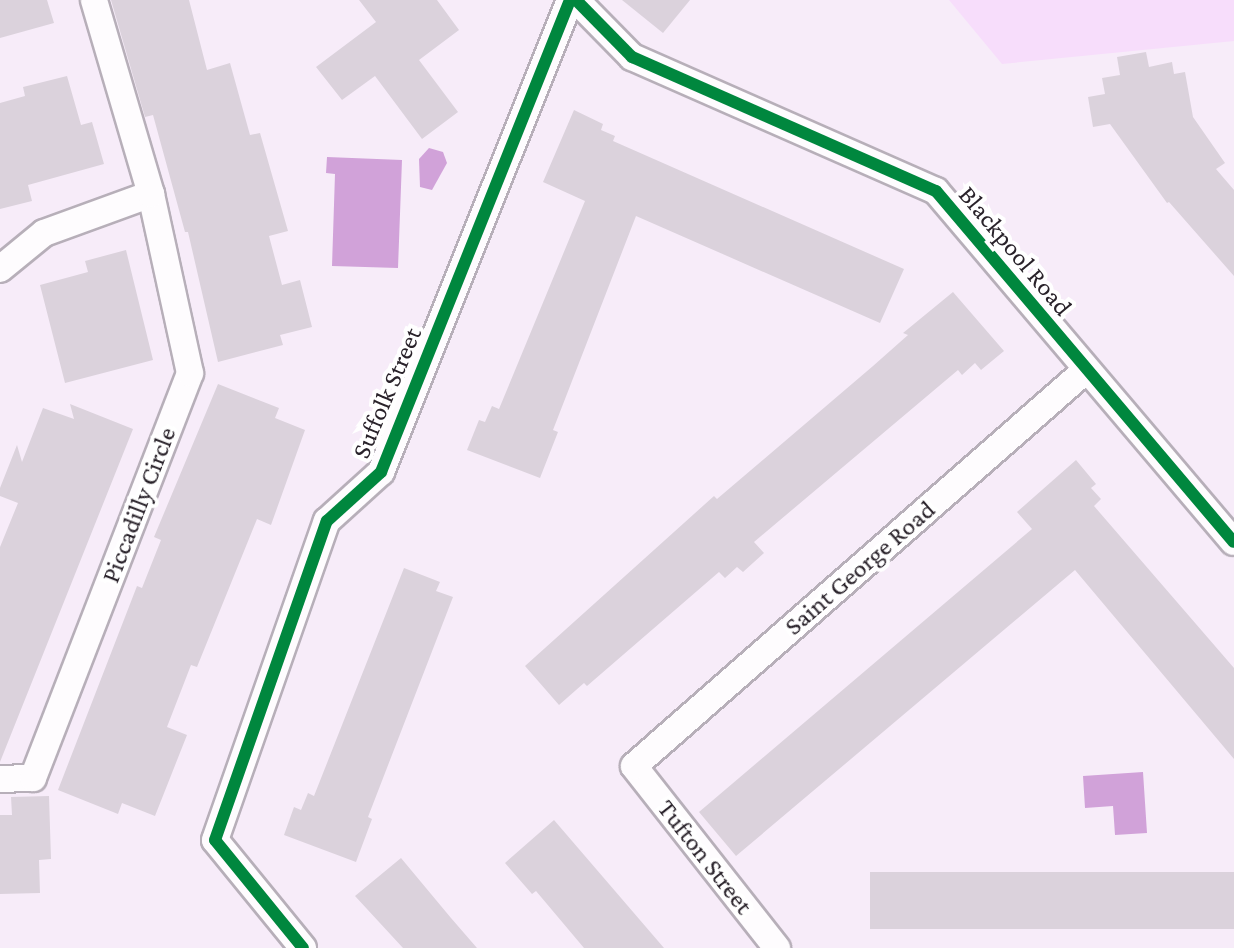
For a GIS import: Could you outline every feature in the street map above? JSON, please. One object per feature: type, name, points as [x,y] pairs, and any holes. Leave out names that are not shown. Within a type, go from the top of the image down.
[{"type":"street","name":"Piccadilly Circle","points":[[0,779],[33,778],[190,373],[151,194],[94,0]]},
{"type":"street","name":"Blackpool Road","points":[[573,0],[632,57],[936,191],[1234,542]]},
{"type":"street","name":"Suffolk Street","points":[[303,948],[215,840],[327,521],[381,472],[573,0]]},
{"type":"street","points":[[0,269],[44,233],[151,194]]},
{"type":"street","name":"Saint George Road","points":[[634,766],[1086,370]]},
{"type":"street","name":"Tufton Street","points":[[634,766],[777,948]]},
{"type":"shaded area","points":[[949,0],[1234,0],[1234,41],[1002,64]]},
{"type":"shaded area","points":[[429,148],[443,152],[447,163],[432,190],[420,187],[419,159]]},
{"type":"shaded area","points":[[327,157],[402,160],[398,268],[332,266],[335,174],[326,173]]},
{"type":"shaded area","points":[[1143,772],[1147,833],[1115,835],[1113,806],[1085,808],[1083,776]]},
{"type":"building","points":[[0,0],[47,0],[54,23],[0,38]]},
{"type":"building","points":[[111,0],[189,0],[207,70],[230,63],[250,135],[260,133],[288,231],[269,236],[282,285],[300,280],[312,327],[280,335],[283,345],[218,362],[188,232],[185,232],[153,115],[145,117]]},
{"type":"building","points":[[359,0],[437,0],[459,30],[419,60],[458,112],[422,139],[375,76],[342,100],[316,67],[376,22]]},
{"type":"building","points":[[622,0],[690,0],[663,33]]},
{"type":"building","points":[[1146,52],[1149,67],[1172,62],[1174,74],[1185,72],[1193,117],[1225,163],[1216,169],[1234,190],[1234,276],[1167,203],[1110,124],[1093,127],[1088,97],[1105,94],[1102,78],[1120,75],[1117,57]]},
{"type":"building","points":[[67,76],[81,125],[92,122],[104,164],[28,185],[32,201],[0,209],[0,103],[25,96],[23,87]]},
{"type":"building","points":[[574,110],[603,124],[601,130],[615,136],[613,141],[904,269],[880,323],[636,216],[553,430],[558,432],[540,478],[467,450],[479,420],[485,422],[492,406],[499,409],[585,201],[543,182]]},
{"type":"building","points":[[126,250],[153,360],[65,383],[40,285],[88,272],[85,261]]},
{"type":"building","points":[[953,292],[1004,351],[981,370],[975,363],[962,375],[958,370],[754,542],[764,553],[743,572],[737,567],[725,578],[719,572],[587,686],[584,683],[559,705],[525,666],[714,496],[717,499],[873,366],[908,335],[903,333]]},
{"type":"building","points":[[218,384],[279,408],[275,418],[305,430],[271,525],[257,519],[197,667],[191,665],[167,727],[187,735],[155,816],[122,803],[118,814],[58,790],[137,586],[142,588],[161,540],[154,537]]},
{"type":"building","points":[[70,404],[133,429],[0,762],[0,547],[18,503],[0,496],[0,488],[17,445],[22,462],[43,408],[74,419]]},
{"type":"building","points":[[1076,460],[1096,484],[1091,488],[1101,499],[1094,506],[1234,668],[1234,759],[1075,570],[736,856],[699,812],[1032,529],[1017,512]]},
{"type":"building","points":[[404,568],[440,582],[436,591],[453,597],[368,817],[372,819],[356,862],[284,835],[294,807],[301,810],[308,793],[314,796]]},
{"type":"building","points":[[49,796],[51,859],[39,860],[40,893],[0,894],[0,815],[12,815],[11,797]]},
{"type":"building","points":[[554,820],[664,948],[584,948],[536,891],[532,894],[505,863]]},
{"type":"building","points":[[401,858],[477,948],[403,948],[355,896]]},
{"type":"building","points":[[870,872],[1234,872],[1234,929],[870,929]]},
{"type":"cycle path","points":[[303,948],[215,840],[327,521],[381,472],[570,0]]},
{"type":"cycle path","points":[[576,0],[632,57],[936,191],[1234,542]]}]
